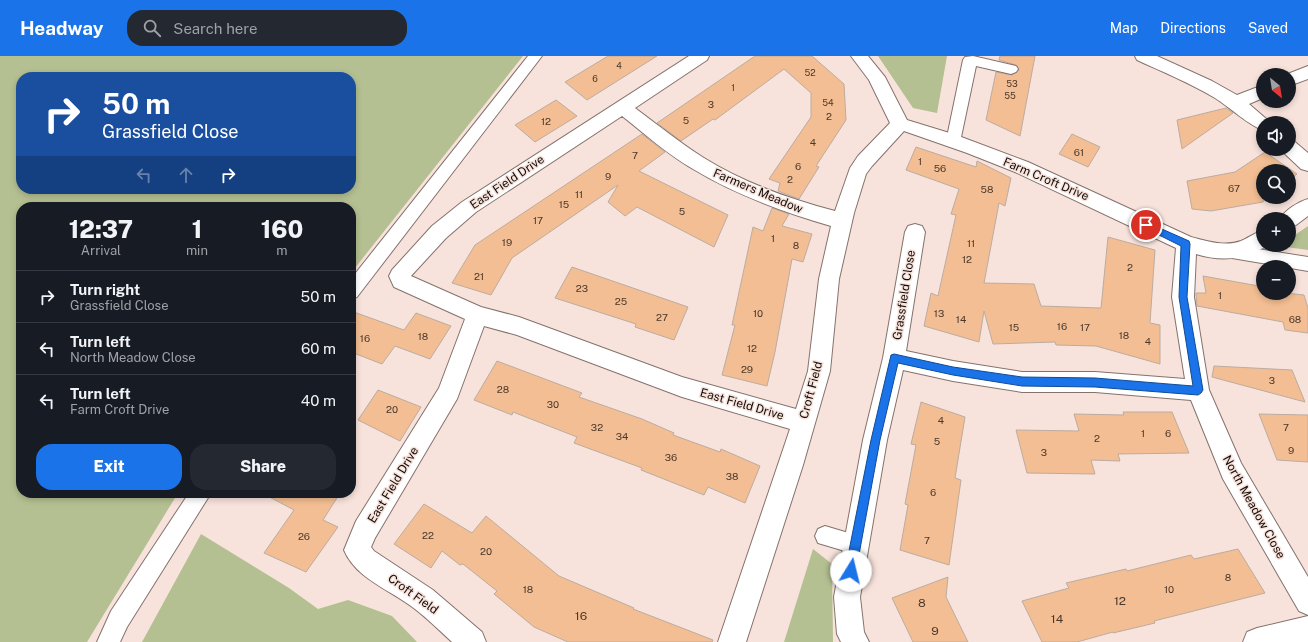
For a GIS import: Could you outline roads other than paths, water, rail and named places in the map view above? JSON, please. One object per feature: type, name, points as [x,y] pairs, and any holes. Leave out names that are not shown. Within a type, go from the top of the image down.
[{"type":"street","name":"East Field Drive","points":[[701,56],[469,207],[439,232],[399,276],[401,281],[477,315],[526,328],[682,387],[804,422]]},
{"type":"street","points":[[859,56],[876,77],[900,124]]},
{"type":"street","points":[[1143,56],[1237,102],[1256,118]]},
{"type":"street","points":[[1296,77],[1308,72]]},
{"type":"street","points":[[1237,102],[1256,94]]},
{"type":"street","name":"Farmers Meadow","points":[[622,107],[710,170],[766,197],[805,211],[842,221]]},
{"type":"street","name":"Farm Croft Drive","points":[[900,124],[1007,162],[1066,187],[1186,244],[1216,251],[1232,252],[1249,248],[1256,243]]},
{"type":"street","name":"Croft Field","points":[[732,642],[804,422],[818,371],[829,279],[842,221],[858,173],[865,161],[900,124]]},
{"type":"street","points":[[1296,153],[1308,164]]},
{"type":"street","points":[[1296,215],[1308,206]]},
{"type":"street","name":"Grassfield Close","points":[[855,642],[851,634],[847,597],[855,544],[875,440],[894,358],[915,232]]},
{"type":"street","name":"North Meadow Close","points":[[1186,244],[1183,297],[1198,390],[1232,471],[1308,602]]},
{"type":"street","name":"East Field Drive","points":[[358,546],[365,530],[449,392],[477,315]]},
{"type":"street","points":[[894,358],[953,371],[1022,382],[1095,382],[1198,390]]},
{"type":"street","name":"Croft Field","points":[[358,546],[357,550],[361,557],[424,599],[472,642]]},
{"type":"street","points":[[1257,642],[1308,630]]},
{"type":"lane","points":[[356,286],[535,56]]},
{"type":"lane","points":[[953,142],[970,60],[1011,69]]},
{"type":"lane","points":[[1232,252],[1308,264]]},
{"type":"lane","points":[[108,642],[119,619],[198,498]]},
{"type":"lane","points":[[826,536],[855,544]]}]
